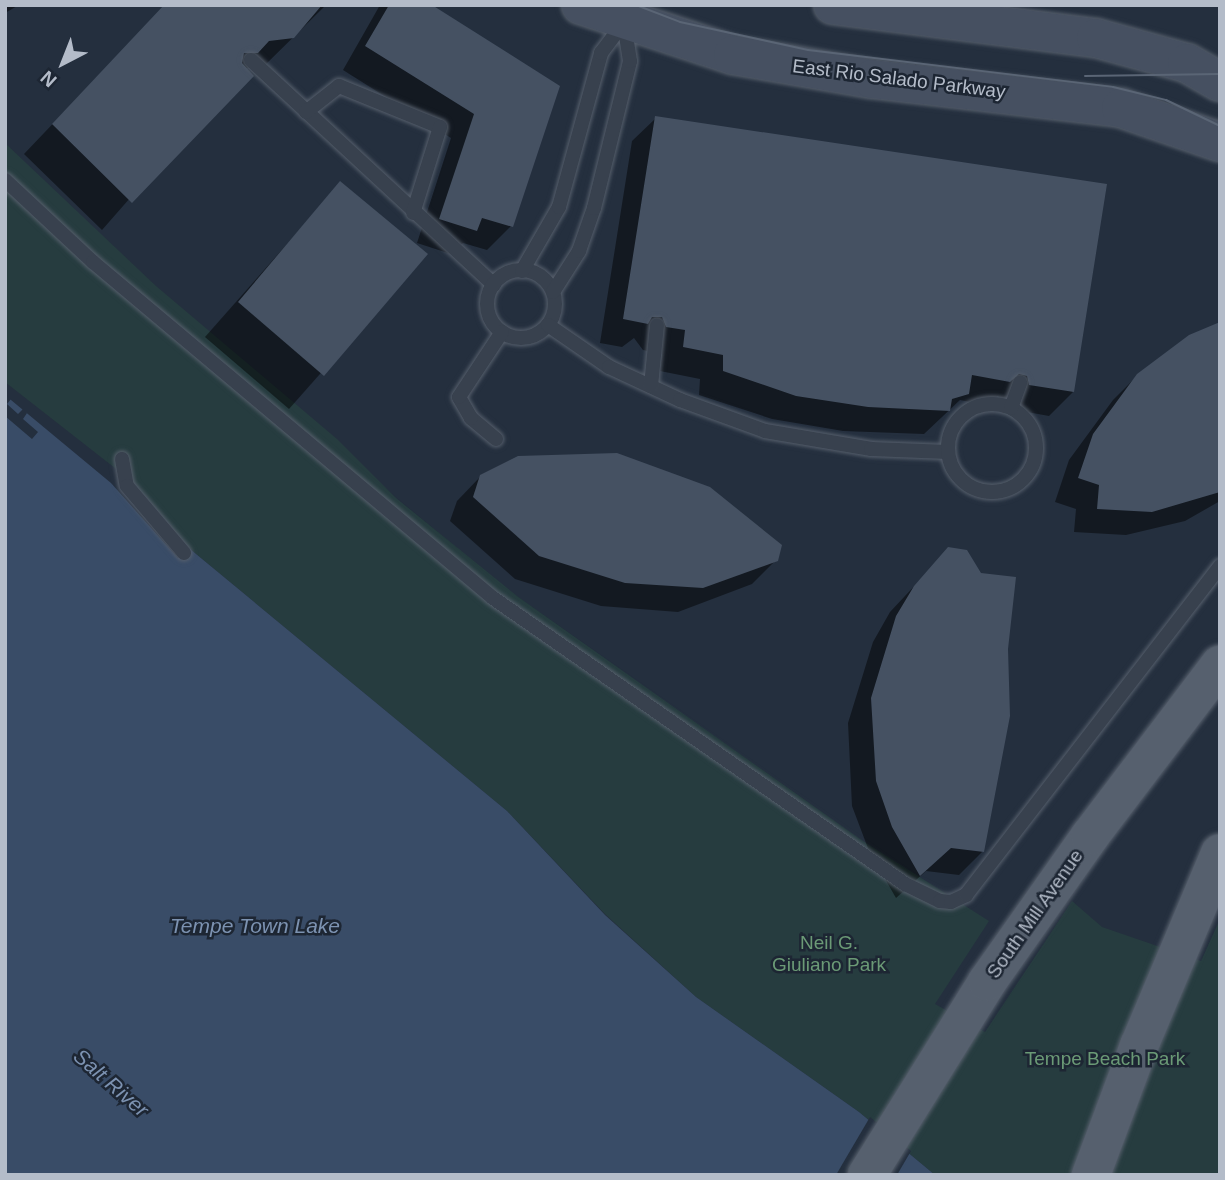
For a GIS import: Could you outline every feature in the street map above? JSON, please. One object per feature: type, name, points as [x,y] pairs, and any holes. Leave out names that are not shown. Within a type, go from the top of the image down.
[{"type":"main road","name":"East Rio Salado Parkway","points":[[581,5],[627,14],[733,55],[872,79],[1121,108],[1220,142]]},
{"type":"main road","points":[[833,5],[1096,38],[1186,63],[1220,82]]},
{"type":"main road","name":"South Mill Avenue","points":[[867,1175],[987,982],[1090,836],[1220,665]]},
{"type":"main road","points":[[1091,1175],[1179,948],[1220,853]]},
{"type":"lane","points":[[522,271],[559,207],[601,53],[627,14]]},
{"type":"lane","points":[[553,292],[539,275],[522,271],[506,274],[494,285],[488,310],[502,332],[529,337],[548,325],[554,315],[553,292],[579,251],[594,208],[630,61],[627,14]]},
{"type":"lane","points":[[251,60],[413,213],[494,285]]},
{"type":"lane","points":[[306,112],[339,86],[440,127],[413,213]]},
{"type":"lane","points":[[5,180],[93,262],[493,598],[905,884],[940,901],[951,902],[966,895],[1220,566]]},
{"type":"lane","points":[[548,325],[609,367],[765,431],[871,449],[948,452]]},
{"type":"lane","points":[[651,386],[657,325]]},
{"type":"lane","points":[[496,439],[471,418],[459,397],[502,332]]},
{"type":"lane","points":[[1010,408],[1020,383]]},
{"type":"lane","points":[[992,403],[1010,408],[1028,422],[1036,449],[1026,477],[1014,486],[984,492],[958,477],[948,452],[949,435],[965,412],[992,403]]},
{"type":"lane","points":[[122,459],[127,486],[184,553]]},
{"type":"green space","name":"Neil G. Giuliano Park","points":[[5,143],[156,286],[337,439],[396,498],[517,596],[860,839],[989,921],[935,1004],[985,1032],[1072,901],[1102,927],[1201,961],[1220,919],[1220,1175],[935,1175],[859,1112],[696,997],[605,914],[507,811],[190,549],[134,483],[5,382]]},
{"type":"water","name":"Tempe Town Lake","points":[[5,395],[111,483],[178,558],[190,549],[507,811],[605,915],[696,997],[859,1112],[935,1175],[5,1175]]},
{"type":"pier","points":[[7,395],[11,399],[7,404],[18,414],[23,409],[27,413],[23,419],[38,432],[32,439],[5,416]]},
{"type":"pier","points":[[870,1117],[911,1151],[897,1175],[836,1175]]},
{"type":"building","points":[[164,5],[322,5],[294,38],[269,41],[258,53],[244,53],[242,63],[254,76],[132,203],[52,124]]},
{"type":"building","points":[[389,5],[432,5],[560,86],[513,227],[482,218],[477,231],[439,219],[474,114],[365,46]]},
{"type":"building","points":[[655,116],[1107,184],[1074,392],[1029,385],[1027,376],[1019,374],[1010,382],[972,375],[969,394],[952,399],[950,411],[868,407],[796,396],[723,371],[723,355],[683,347],[685,330],[666,327],[662,317],[652,317],[648,324],[623,319]]},
{"type":"building","points":[[340,181],[428,254],[324,376],[238,302]]},
{"type":"building","points":[[1220,322],[1220,492],[1152,512],[1097,509],[1099,485],[1078,478],[1093,434],[1137,374],[1189,335]]},
{"type":"building","points":[[617,453],[710,487],[782,545],[778,561],[703,588],[625,583],[539,556],[473,497],[480,475],[518,456]]},
{"type":"building","points":[[948,547],[967,550],[981,573],[1016,577],[1008,649],[1010,716],[984,852],[951,848],[920,876],[892,827],[876,781],[871,698],[896,616],[914,586]]},
{"type":"tram line","points":[[636,5],[680,22],[808,50],[1113,87],[1166,100],[1220,126]]},
{"type":"tram line","points":[[1085,76],[1220,74]]},
{"type":"park label","name":"Tempe Beach Park","points":[[1105,1059]]},
{"type":"water label","name":"Salt River","points":[[111,1083]]}]
